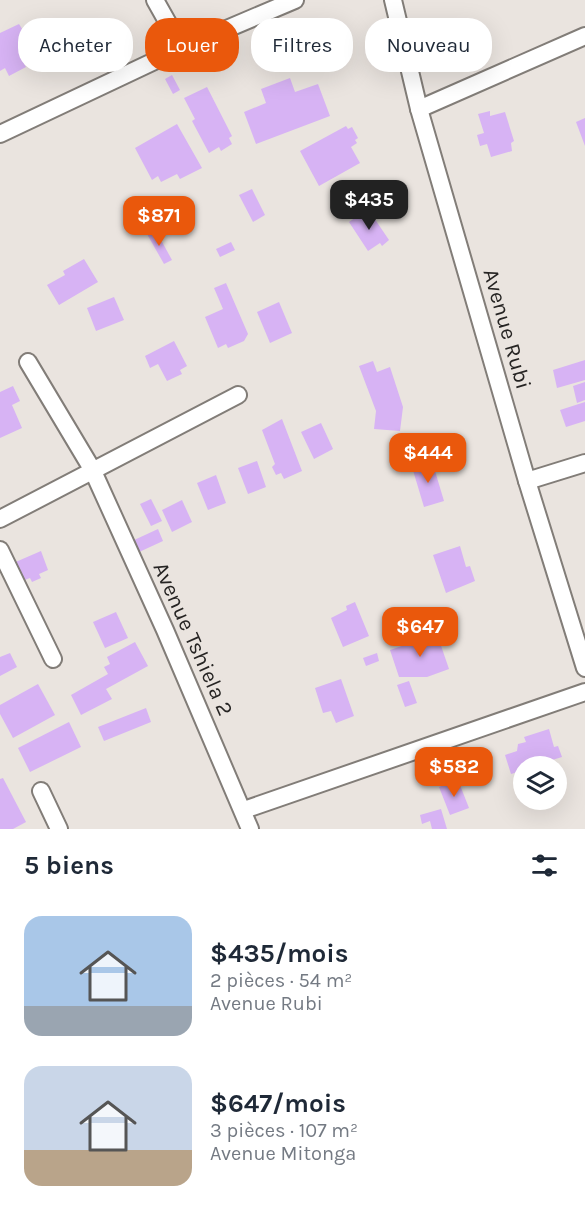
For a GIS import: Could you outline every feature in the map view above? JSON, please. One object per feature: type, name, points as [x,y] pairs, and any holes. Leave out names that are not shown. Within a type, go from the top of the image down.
[{"type":"street","points":[[156,0],[166,18]]},
{"type":"street","points":[[239,24],[295,0]]},
{"type":"street","name":"Avenue Rubi","points":[[393,0],[419,109],[527,481],[585,668]]},
{"type":"street","points":[[419,109],[585,36]]},
{"type":"street","points":[[0,134],[145,65]]},
{"type":"street","name":"Avenue Tshiela 2","points":[[28,362],[92,469],[244,810],[250,829]]},
{"type":"street","points":[[0,519],[92,469],[238,395]]},
{"type":"street","points":[[527,481],[585,463]]},
{"type":"street","points":[[0,550],[53,659]]},
{"type":"street","points":[[244,810],[585,692]]},
{"type":"street","points":[[40,791],[59,829]]},
{"type":"building","points":[[18,24],[18,71],[9,76],[5,68],[0,71],[0,33]]},
{"type":"building","points":[[172,75],[180,90],[173,94],[165,79]]},
{"type":"building","points":[[290,78],[295,92],[318,84],[330,116],[256,144],[244,112],[266,103],[261,89]]},
{"type":"building","points":[[207,87],[232,136],[229,138],[232,144],[221,151],[219,147],[209,153],[192,121],[195,119],[184,98]]},
{"type":"building","points":[[490,111],[490,116],[505,112],[514,141],[511,143],[512,151],[491,157],[487,144],[480,146],[477,135],[484,133],[478,114]]},
{"type":"building","points":[[585,118],[585,146],[576,122]]},
{"type":"building","points":[[177,124],[202,168],[180,179],[177,174],[161,182],[158,176],[152,180],[135,148]]},
{"type":"building","points":[[346,126],[348,129],[352,127],[358,138],[355,140],[357,143],[351,147],[360,163],[319,186],[300,151]]},
{"type":"building","points":[[252,189],[265,215],[253,222],[239,195]]},
{"type":"building","points":[[365,211],[367,214],[370,212],[389,240],[382,246],[380,243],[368,251],[349,222]]},
{"type":"building","points":[[155,229],[172,260],[164,264],[147,234]]},
{"type":"building","points":[[231,242],[235,250],[220,257],[216,249]]},
{"type":"building","points":[[84,259],[98,282],[59,305],[47,285],[65,275],[63,271]]},
{"type":"building","points":[[226,283],[248,334],[244,341],[228,348],[226,344],[218,348],[205,317],[223,309],[214,288]]},
{"type":"building","points":[[114,297],[124,320],[96,331],[87,308]]},
{"type":"building","points":[[279,302],[292,333],[270,343],[257,312]]},
{"type":"building","points":[[174,341],[187,366],[180,370],[182,374],[167,381],[158,364],[150,368],[145,356]]},
{"type":"building","points":[[585,360],[585,380],[557,388],[553,370]]},
{"type":"building","points":[[373,361],[377,372],[390,367],[403,407],[400,431],[374,429],[376,411],[359,366]]},
{"type":"building","points":[[585,382],[585,400],[577,403],[573,386]]},
{"type":"building","points":[[13,386],[20,401],[12,405],[22,428],[0,438],[0,392]]},
{"type":"building","points":[[585,402],[585,421],[566,427],[560,410]]},
{"type":"building","points":[[282,419],[302,471],[284,479],[281,473],[276,475],[272,467],[275,464],[262,430]]},
{"type":"building","points":[[321,423],[333,449],[314,459],[301,432]]},
{"type":"building","points":[[257,461],[266,487],[248,494],[238,468]]},
{"type":"building","points":[[432,461],[444,501],[424,507],[412,467]]},
{"type":"building","points":[[216,475],[226,503],[208,510],[197,483]]},
{"type":"building","points":[[151,499],[162,521],[151,526],[140,504]]},
{"type":"building","points":[[182,500],[192,522],[172,532],[162,510]]},
{"type":"building","points":[[158,529],[163,541],[137,553],[132,541]]},
{"type":"building","points":[[460,546],[466,567],[470,566],[475,581],[446,593],[433,555]]},
{"type":"building","points":[[41,551],[48,570],[39,574],[41,578],[32,582],[30,578],[19,582],[11,564]]},
{"type":"building","points":[[355,602],[369,636],[343,647],[331,618],[347,610],[346,606]]},
{"type":"building","points":[[116,612],[128,638],[105,648],[93,622]]},
{"type":"building","points":[[437,634],[449,669],[427,677],[399,677],[390,650]]},
{"type":"building","points":[[135,642],[148,666],[106,689],[112,699],[81,715],[71,695],[108,674],[104,667],[110,664],[107,657]]},
{"type":"building","points":[[10,653],[17,667],[0,676],[0,657]]},
{"type":"building","points":[[377,653],[379,661],[366,666],[363,658]]},
{"type":"building","points":[[341,679],[354,716],[336,723],[331,711],[323,713],[315,688]]},
{"type":"building","points":[[409,681],[417,703],[405,707],[397,685]]},
{"type":"building","points":[[38,684],[55,715],[13,738],[0,714],[0,705]]},
{"type":"building","points":[[146,708],[151,722],[104,741],[98,727]]},
{"type":"building","points":[[69,722],[81,747],[30,772],[18,748]]},
{"type":"building","points":[[549,729],[554,747],[558,746],[562,756],[513,756],[513,773],[511,774],[505,755],[517,751],[518,744],[526,742],[524,737]]},
{"type":"building","points":[[3,778],[26,822],[13,829],[0,829],[0,779]]},
{"type":"building","points":[[458,780],[469,808],[450,815],[439,787]]},
{"type":"building","points":[[441,809],[447,829],[432,829],[430,821],[422,824],[420,815]]}]
